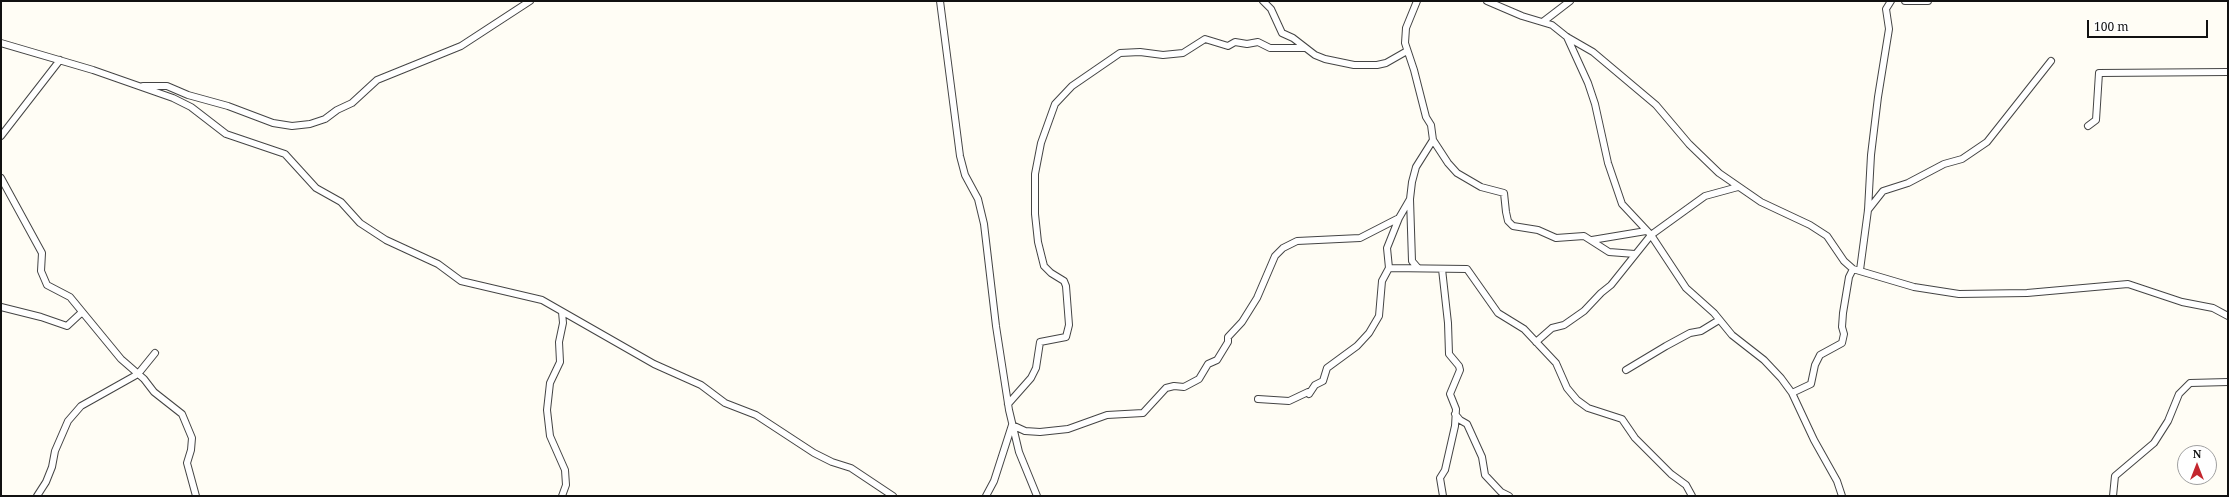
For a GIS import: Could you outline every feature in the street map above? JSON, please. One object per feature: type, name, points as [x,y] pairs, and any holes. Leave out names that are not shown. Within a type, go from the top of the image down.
[{"type":"street","points":[[139,86],[167,86],[188,95],[228,106],[273,123],[292,126],[310,124],[325,119],[337,110],[352,103],[377,80],[461,46],[530,1]]},
{"type":"street","points":[[940,1],[960,156],[965,175],[978,199],[984,224],[996,326],[1012,426],[1019,452],[1037,496]]},
{"type":"street","points":[[1263,1],[1271,9],[1282,33],[1325,59],[1370,66],[1386,63],[1407,51]]},
{"type":"street","points":[[1417,1],[1406,28],[1405,43],[1414,70],[1426,118],[1431,125],[1433,140],[1443,157],[1457,173],[1481,187],[1504,194],[1508,221],[1513,226],[1538,230],[1556,238],[1578,235],[1592,240],[1613,253],[1635,254]]},
{"type":"street","points":[[1487,1],[1522,16],[1544,21],[1552,25],[1567,37],[1593,52],[1629,81],[1665,114],[1698,154],[1738,188],[1761,202],[1810,225],[1827,236],[1847,266],[1914,287],[1977,295],[2027,293],[2128,284],[2182,302],[2214,308],[2228,316]]},
{"type":"street","points":[[1544,21],[1570,1]]},
{"type":"street","points":[[1860,270],[1868,210],[1872,143],[1889,29],[1886,9],[1891,1]]},
{"type":"street","points":[[1905,1],[1928,1]]},
{"type":"street","points":[[1567,37],[1588,83],[1608,163],[1618,195],[1627,210],[1649,233],[1681,282],[1732,335],[1764,360],[1777,373],[1792,393],[1814,440],[1837,481],[1842,496]]},
{"type":"street","points":[[1008,404],[1031,378],[1036,368],[1040,342],[1066,337],[1069,325],[1066,286],[1064,281],[1046,270],[1044,266],[1036,222],[1035,174],[1041,143],[1055,104],[1072,86],[1120,53],[1140,52],[1163,55],[1183,53],[1205,39],[1228,46],[1235,42],[1247,44],[1258,42],[1270,48],[1305,48]]},
{"type":"street","points":[[1,43],[60,60],[183,102],[226,134],[285,154],[308,181],[323,193],[341,202],[360,223],[386,240],[438,264],[461,281],[528,295],[542,300],[654,364],[701,385],[725,403],[756,415],[814,453],[832,462],[850,468],[893,496]]},
{"type":"street","points":[[1,136],[60,60]]},
{"type":"street","points":[[1868,210],[1883,191],[1908,183],[1944,164],[1962,159],[1987,142],[2018,100],[2051,61]]},
{"type":"street","points":[[2088,126],[2096,120],[2099,73],[2228,72]]},
{"type":"street","points":[[1418,268],[1412,261],[1410,199],[1416,167],[1433,140]]},
{"type":"street","points":[[1,178],[42,253],[41,271],[47,285],[70,297],[81,313],[121,359],[138,374],[154,392],[182,414],[192,438],[191,450],[187,463],[196,496]]},
{"type":"street","points":[[1536,342],[1552,328],[1564,325],[1584,311],[1600,293],[1611,285],[1649,233],[1705,196],[1738,188]]},
{"type":"street","points":[[1258,399],[1290,401],[1308,392],[1309,394],[1315,386],[1323,381],[1327,368],[1357,346],[1373,327],[1379,316],[1382,281],[1389,268],[1388,248],[1399,218],[1410,199]]},
{"type":"street","points":[[1012,426],[1025,431],[1040,432],[1068,428],[1106,415],[1143,413],[1166,388],[1174,386],[1184,387],[1194,382],[1199,379],[1208,364],[1217,360],[1228,342],[1228,337],[1242,322],[1257,298],[1275,256],[1283,248],[1297,241],[1360,238],[1399,218]]},
{"type":"street","points":[[1592,240],[1649,233]]},
{"type":"street","points":[[1389,268],[1467,269],[1498,314],[1524,329],[1556,363],[1567,388],[1577,400],[1588,408],[1622,419],[1636,438],[1671,474],[1686,485],[1692,496]]},
{"type":"street","points":[[1792,393],[1811,384],[1815,365],[1820,355],[1842,343],[1844,338],[1843,313],[1849,277],[1853,268]]},
{"type":"street","points":[[1442,269],[1448,323],[1449,354],[1459,366],[1460,370],[1450,394],[1456,409],[1454,432],[1450,443],[1446,470],[1440,482],[1443,496]]},
{"type":"street","points":[[1,307],[41,317],[67,326],[81,313]]},
{"type":"street","points":[[562,312],[563,323],[559,342],[560,362],[550,383],[548,410],[550,436],[565,470],[566,485],[562,496]]},
{"type":"street","points":[[1626,370],[1690,333],[1701,331],[1719,320]]},
{"type":"street","points":[[36,496],[46,482],[52,467],[55,451],[72,416],[80,406],[138,374],[155,353]]},
{"type":"street","points":[[2113,496],[2115,476],[2154,443],[2168,421],[2179,394],[2190,384],[2228,382]]},
{"type":"street","points":[[1455,414],[1467,424],[1482,457],[1485,475],[1501,492],[1509,496]]},
{"type":"street","points":[[986,496],[994,481],[1012,426]]}]
